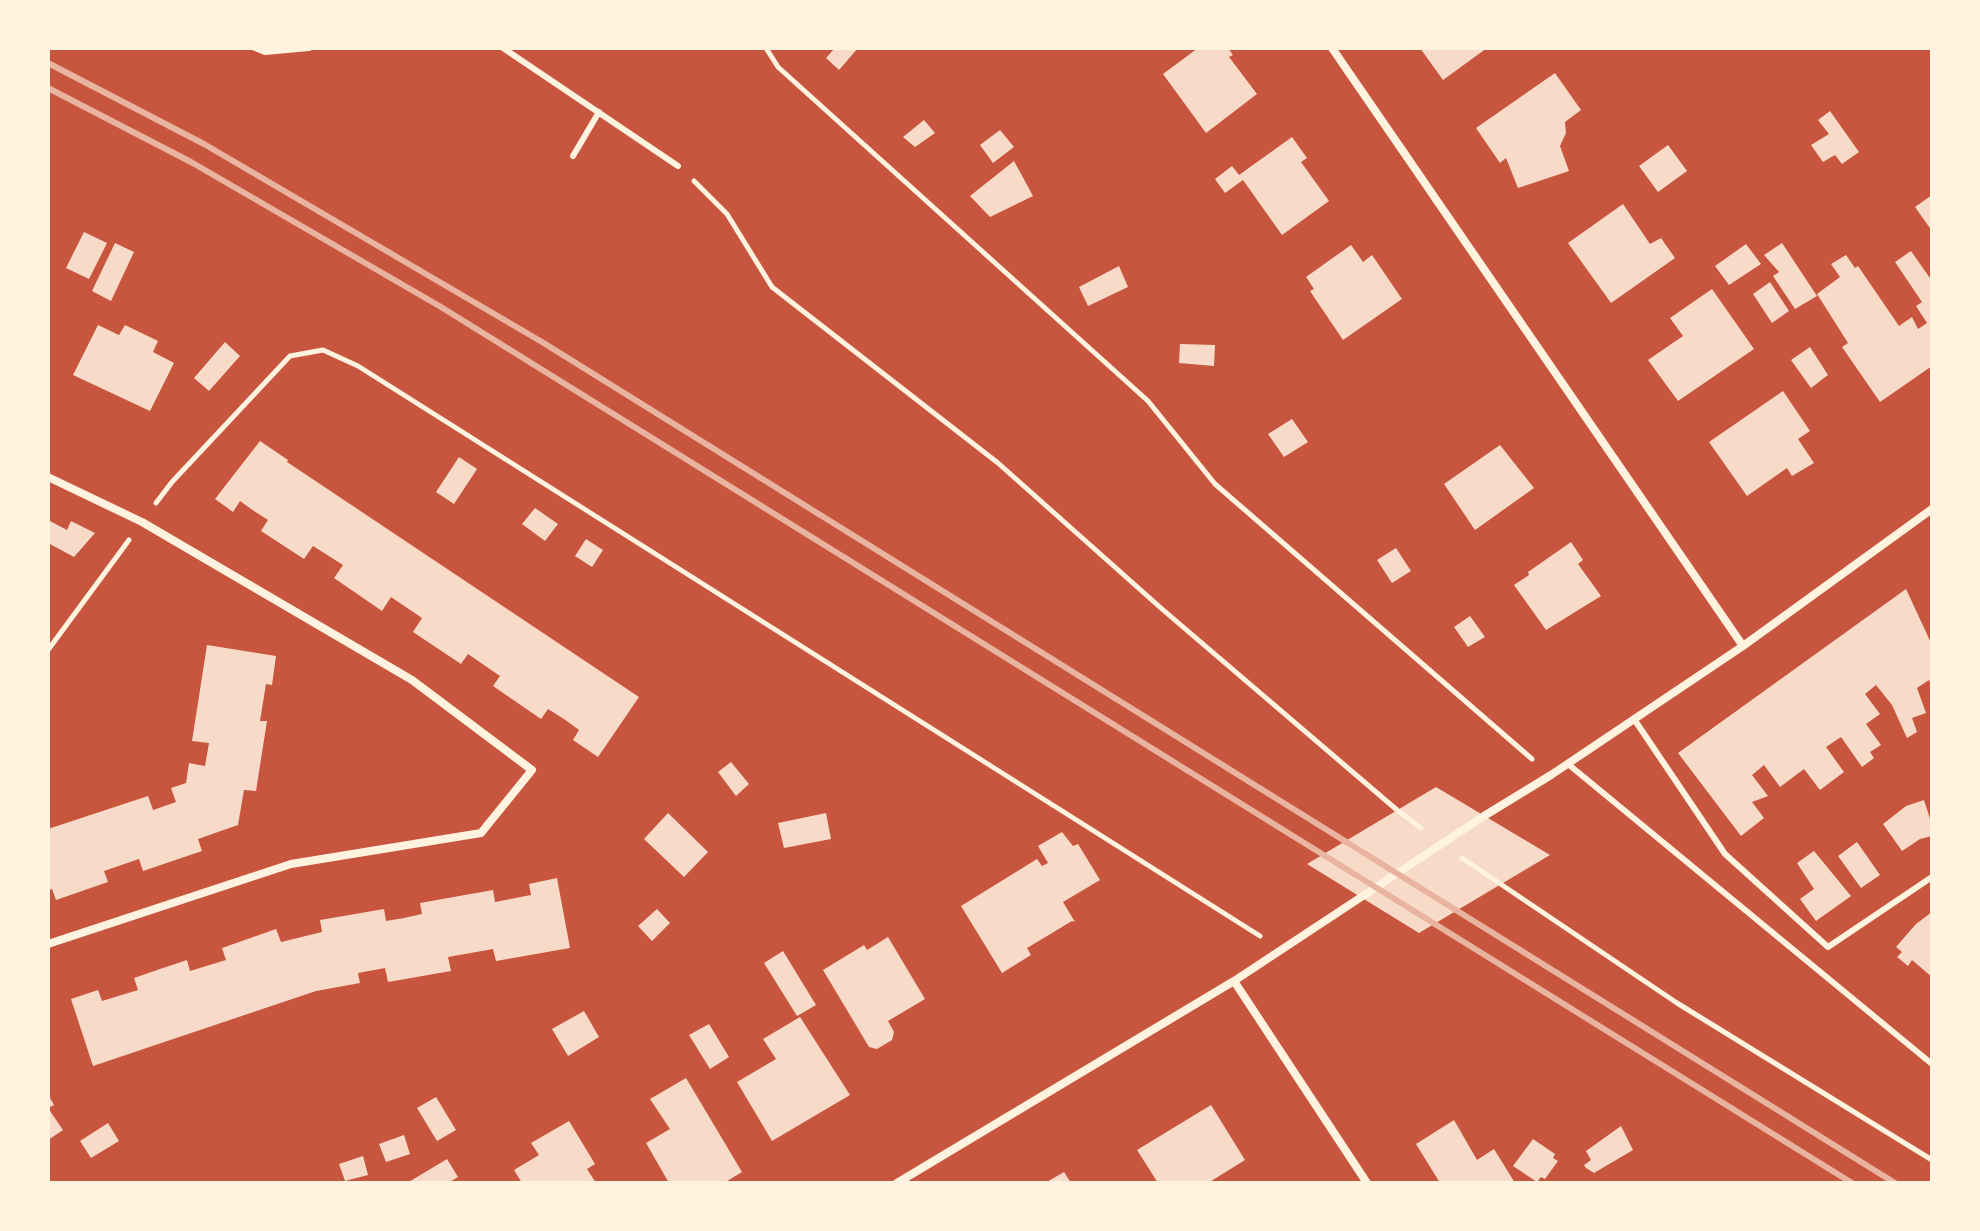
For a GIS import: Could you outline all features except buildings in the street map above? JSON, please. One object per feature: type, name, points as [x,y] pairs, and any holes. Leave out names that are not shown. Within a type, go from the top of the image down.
[{"type":"street","points":[[1332,48],[1743,646]]},
{"type":"street","points":[[48,477],[142,522],[412,680],[532,770],[481,833],[291,864],[48,944]]},
{"type":"street","points":[[897,1183],[1234,981],[1568,764],[1743,646],[1932,509]]},
{"type":"street","points":[[1234,981],[1367,1183]]},
{"type":"lane","points":[[255,48],[265,52],[309,48]]},
{"type":"lane","points":[[503,48],[678,166]]},
{"type":"lane","points":[[573,156],[599,112]]},
{"type":"lane","points":[[1634,719],[1725,854],[1828,947],[1932,877]]},
{"type":"lane","points":[[1568,764],[1932,1064]]},
{"type":"path","points":[[766,48],[778,67],[1148,401],[1215,484],[1551,775]]},
{"type":"path","points":[[678,166],[727,214],[772,287],[998,463],[1162,609],[1397,810]]},
{"type":"path","points":[[48,650],[172,482],[290,356],[323,350],[358,366],[1281,949]]},
{"type":"path","points":[[1499,885],[1677,1003],[1932,1160]]},
{"type":"railway","points":[[48,63],[204,144],[542,342],[1895,1183]]},
{"type":"railway","points":[[48,88],[191,162],[441,307],[1852,1183]]}]
